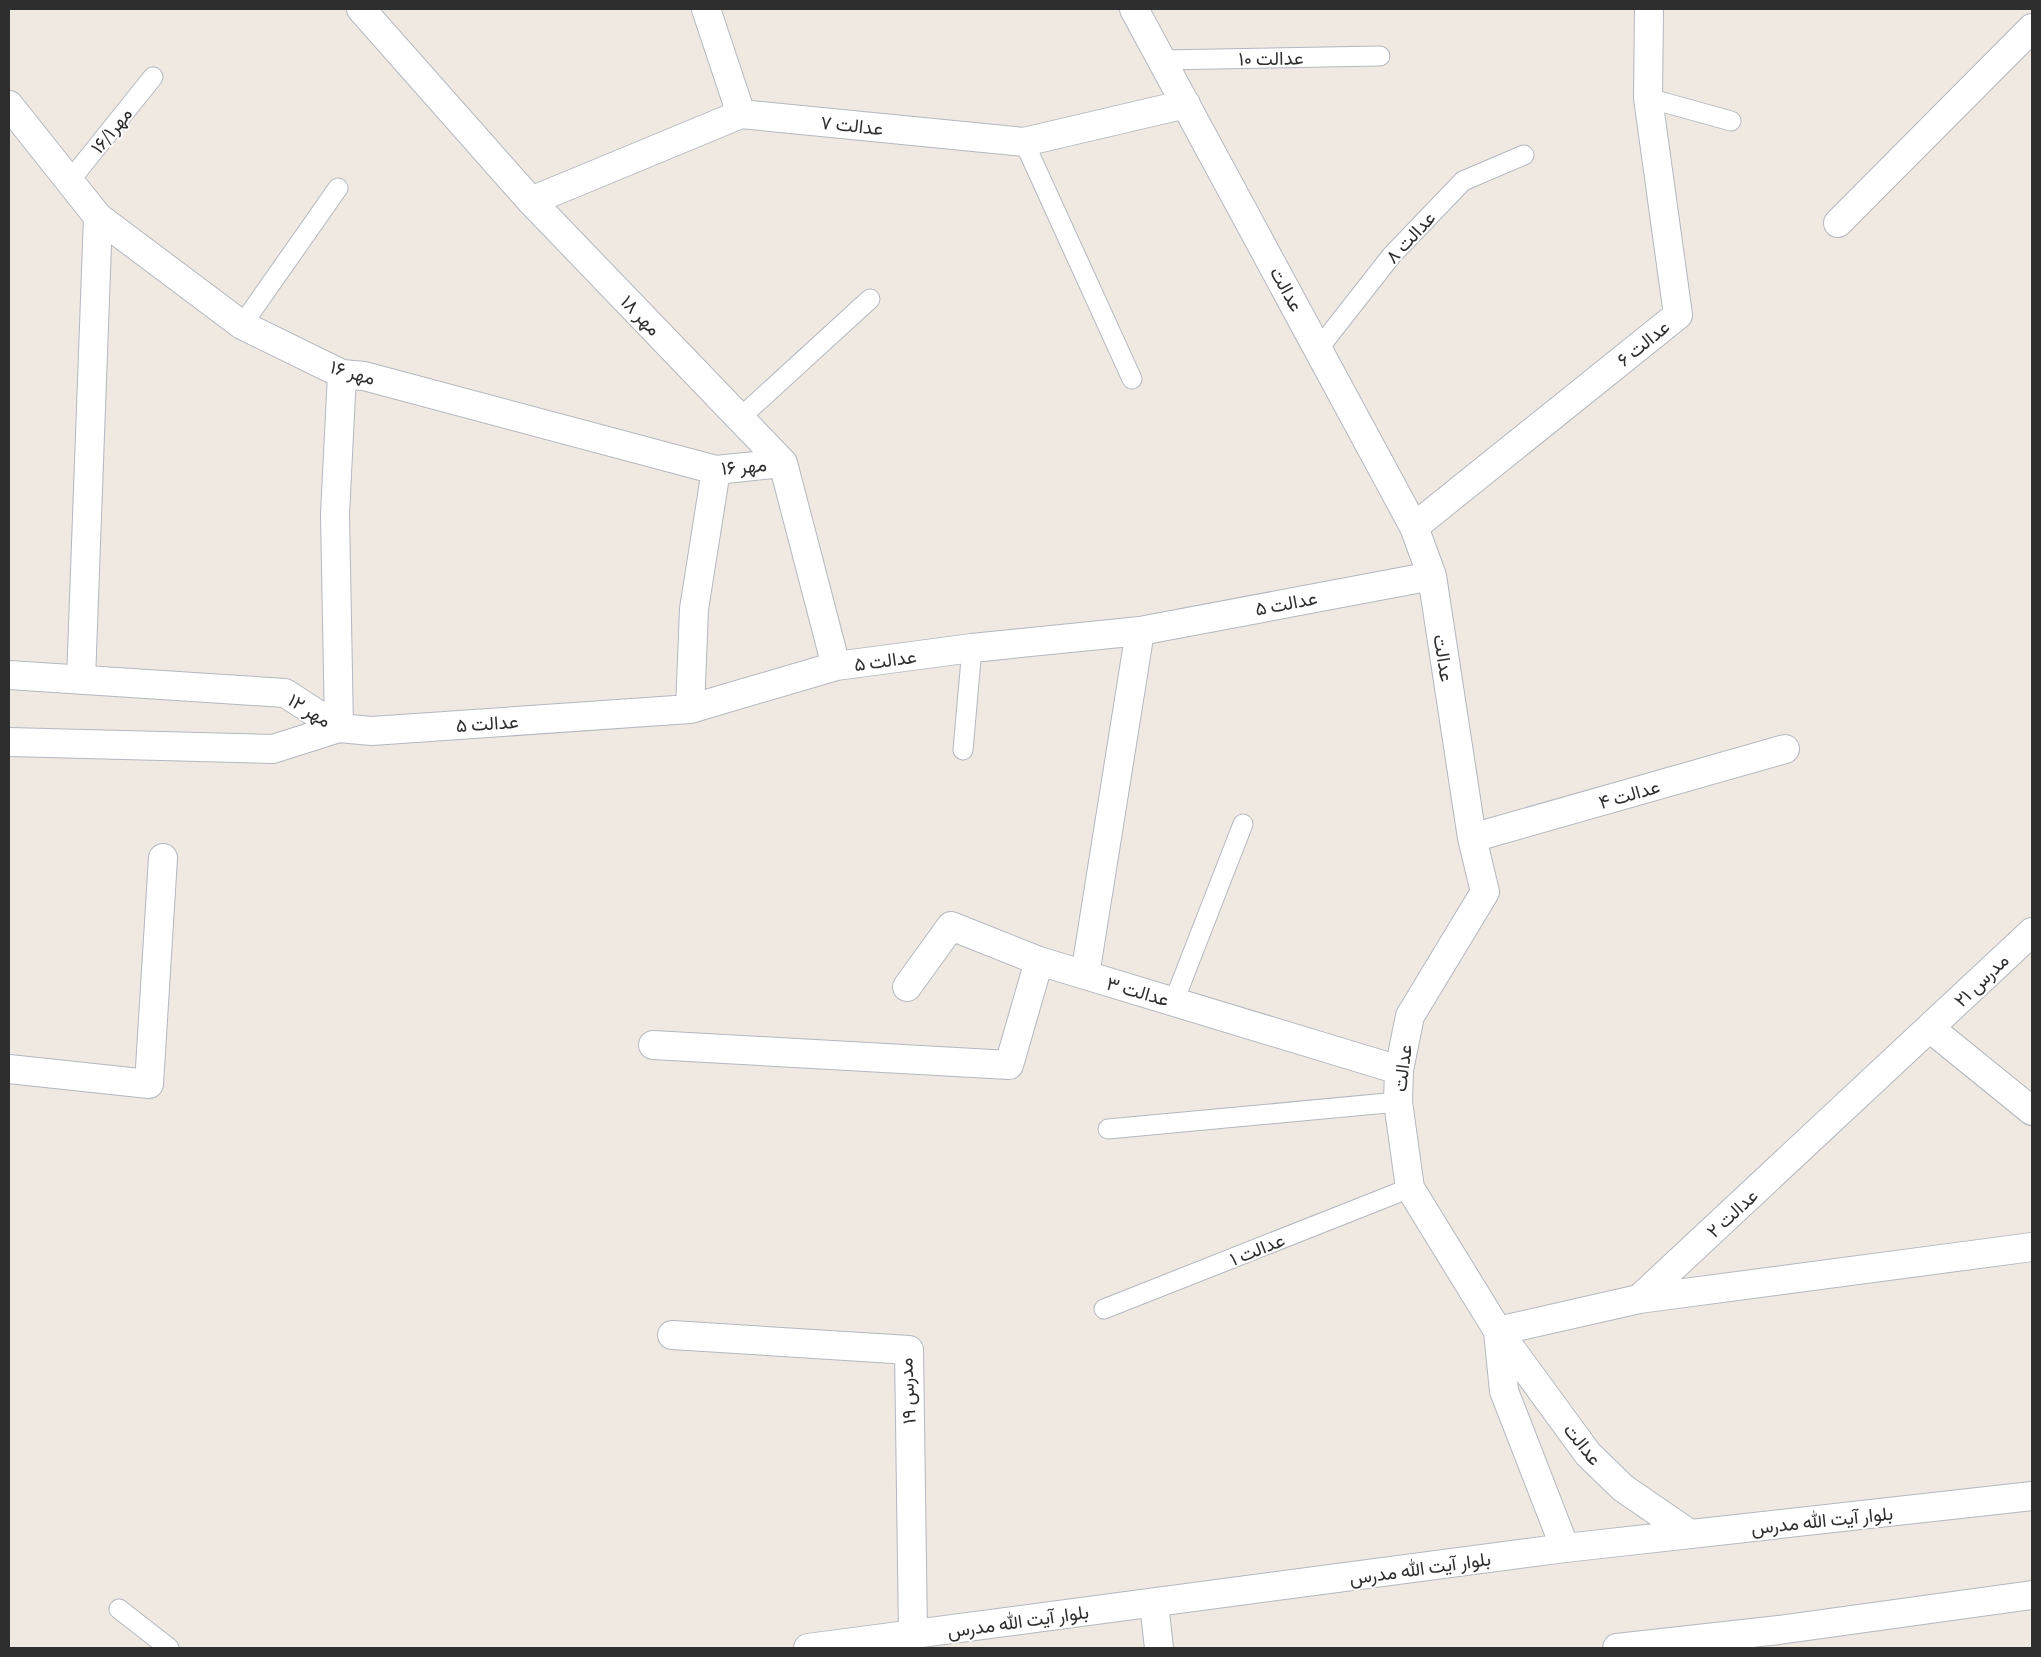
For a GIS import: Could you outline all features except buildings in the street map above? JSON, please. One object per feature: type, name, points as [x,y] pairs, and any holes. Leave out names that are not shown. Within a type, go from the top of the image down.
[{"type":"street","name":"مهر ۱۸","points":[[361,9],[531,201],[741,417],[783,463],[836,666]]},
{"type":"street","points":[[706,9],[741,114]]},
{"type":"street","name":"عدالت ۶","points":[[1414,527],[1678,315],[1648,98],[1648,9]]},
{"type":"street","name":"عدالت","points":[[1146,16],[1162,60],[1414,527],[1432,576],[1472,838],[1485,892],[1410,1016],[1399,1070],[1398,1102],[1410,1188],[1498,1331],[1588,1454],[1623,1488],[1690,1534]]},
{"type":"street","points":[[1838,223],[2032,28]]},
{"type":"street","name":"عدالت ۷","points":[[531,201],[741,114],[1024,142],[1186,104]]},
{"type":"street","name":"مهر ۱۶","points":[[9,105],[68,182],[98,217],[242,325],[342,374],[364,376],[716,470],[783,463]]},
{"type":"street","points":[[81,680],[98,217]]},
{"type":"street","points":[[339,728],[335,514],[342,374]]},
{"type":"street","points":[[690,709],[694,609],[716,470]]},
{"type":"street","name":"عدالت ۵","points":[[339,728],[372,731],[690,709],[836,666],[972,648],[1140,631],[1432,576]]},
{"type":"street","points":[[1085,975],[1140,631]]},
{"type":"street","name":"مهر ۱۲","points":[[9,675],[286,693],[339,728]]},
{"type":"street","name":"مهر ۱۲","points":[[9,742],[273,749],[339,728]]},
{"type":"street","name":"عدالت ۴","points":[[1472,838],[1785,749]]},
{"type":"street","points":[[9,1069],[148,1084],[163,858]]},
{"type":"street","name":"عدالت ۳","points":[[907,987],[951,926],[1039,962],[1399,1070]]},
{"type":"street","name":"مدرس ۲۱","points":[[1931,1029],[2032,932]]},
{"type":"street","points":[[652,1045],[1009,1066],[1039,962]]},
{"type":"street","points":[[1931,1029],[2032,1111]]},
{"type":"street","name":"عدالت ۲","points":[[1498,1331],[1639,1299],[1931,1029]]},
{"type":"street","points":[[1639,1299],[2032,1246]]},
{"type":"street","name":"عدالت","points":[[1498,1331],[1504,1391],[1564,1548]]},
{"type":"street","name":"مدرس ۱۹","points":[[672,1335],[909,1350],[913,1635]]},
{"type":"street","name":"بلوار آیت الله مدرس","points":[[808,1648],[1564,1548],[2032,1496]]},
{"type":"street","points":[[1617,1648],[1787,1639],[2032,1595]]},
{"type":"street","points":[[1154,1603],[1159,1648]]},
{"type":"lane","name":"عدالت ۱۰","points":[[1162,60],[1380,56]]},
{"type":"lane","name":"مهر۱۶/۱","points":[[68,182],[153,77]]},
{"type":"lane","points":[[1648,98],[1731,121]]},
{"type":"lane","points":[[1024,142],[1132,379]]},
{"type":"lane","name":"عدالت ۸","points":[[1319,348],[1392,255],[1463,180],[1524,155]]},
{"type":"lane","points":[[242,325],[338,188]]},
{"type":"lane","points":[[741,417],[870,300]]},
{"type":"lane","points":[[963,750],[972,648]]},
{"type":"lane","points":[[1174,1002],[1243,824]]},
{"type":"lane","points":[[1108,1129],[1398,1102]]},
{"type":"lane","name":"عدالت ۱","points":[[1104,1309],[1410,1188]]},
{"type":"lane","points":[[120,1609],[169,1648]]}]
